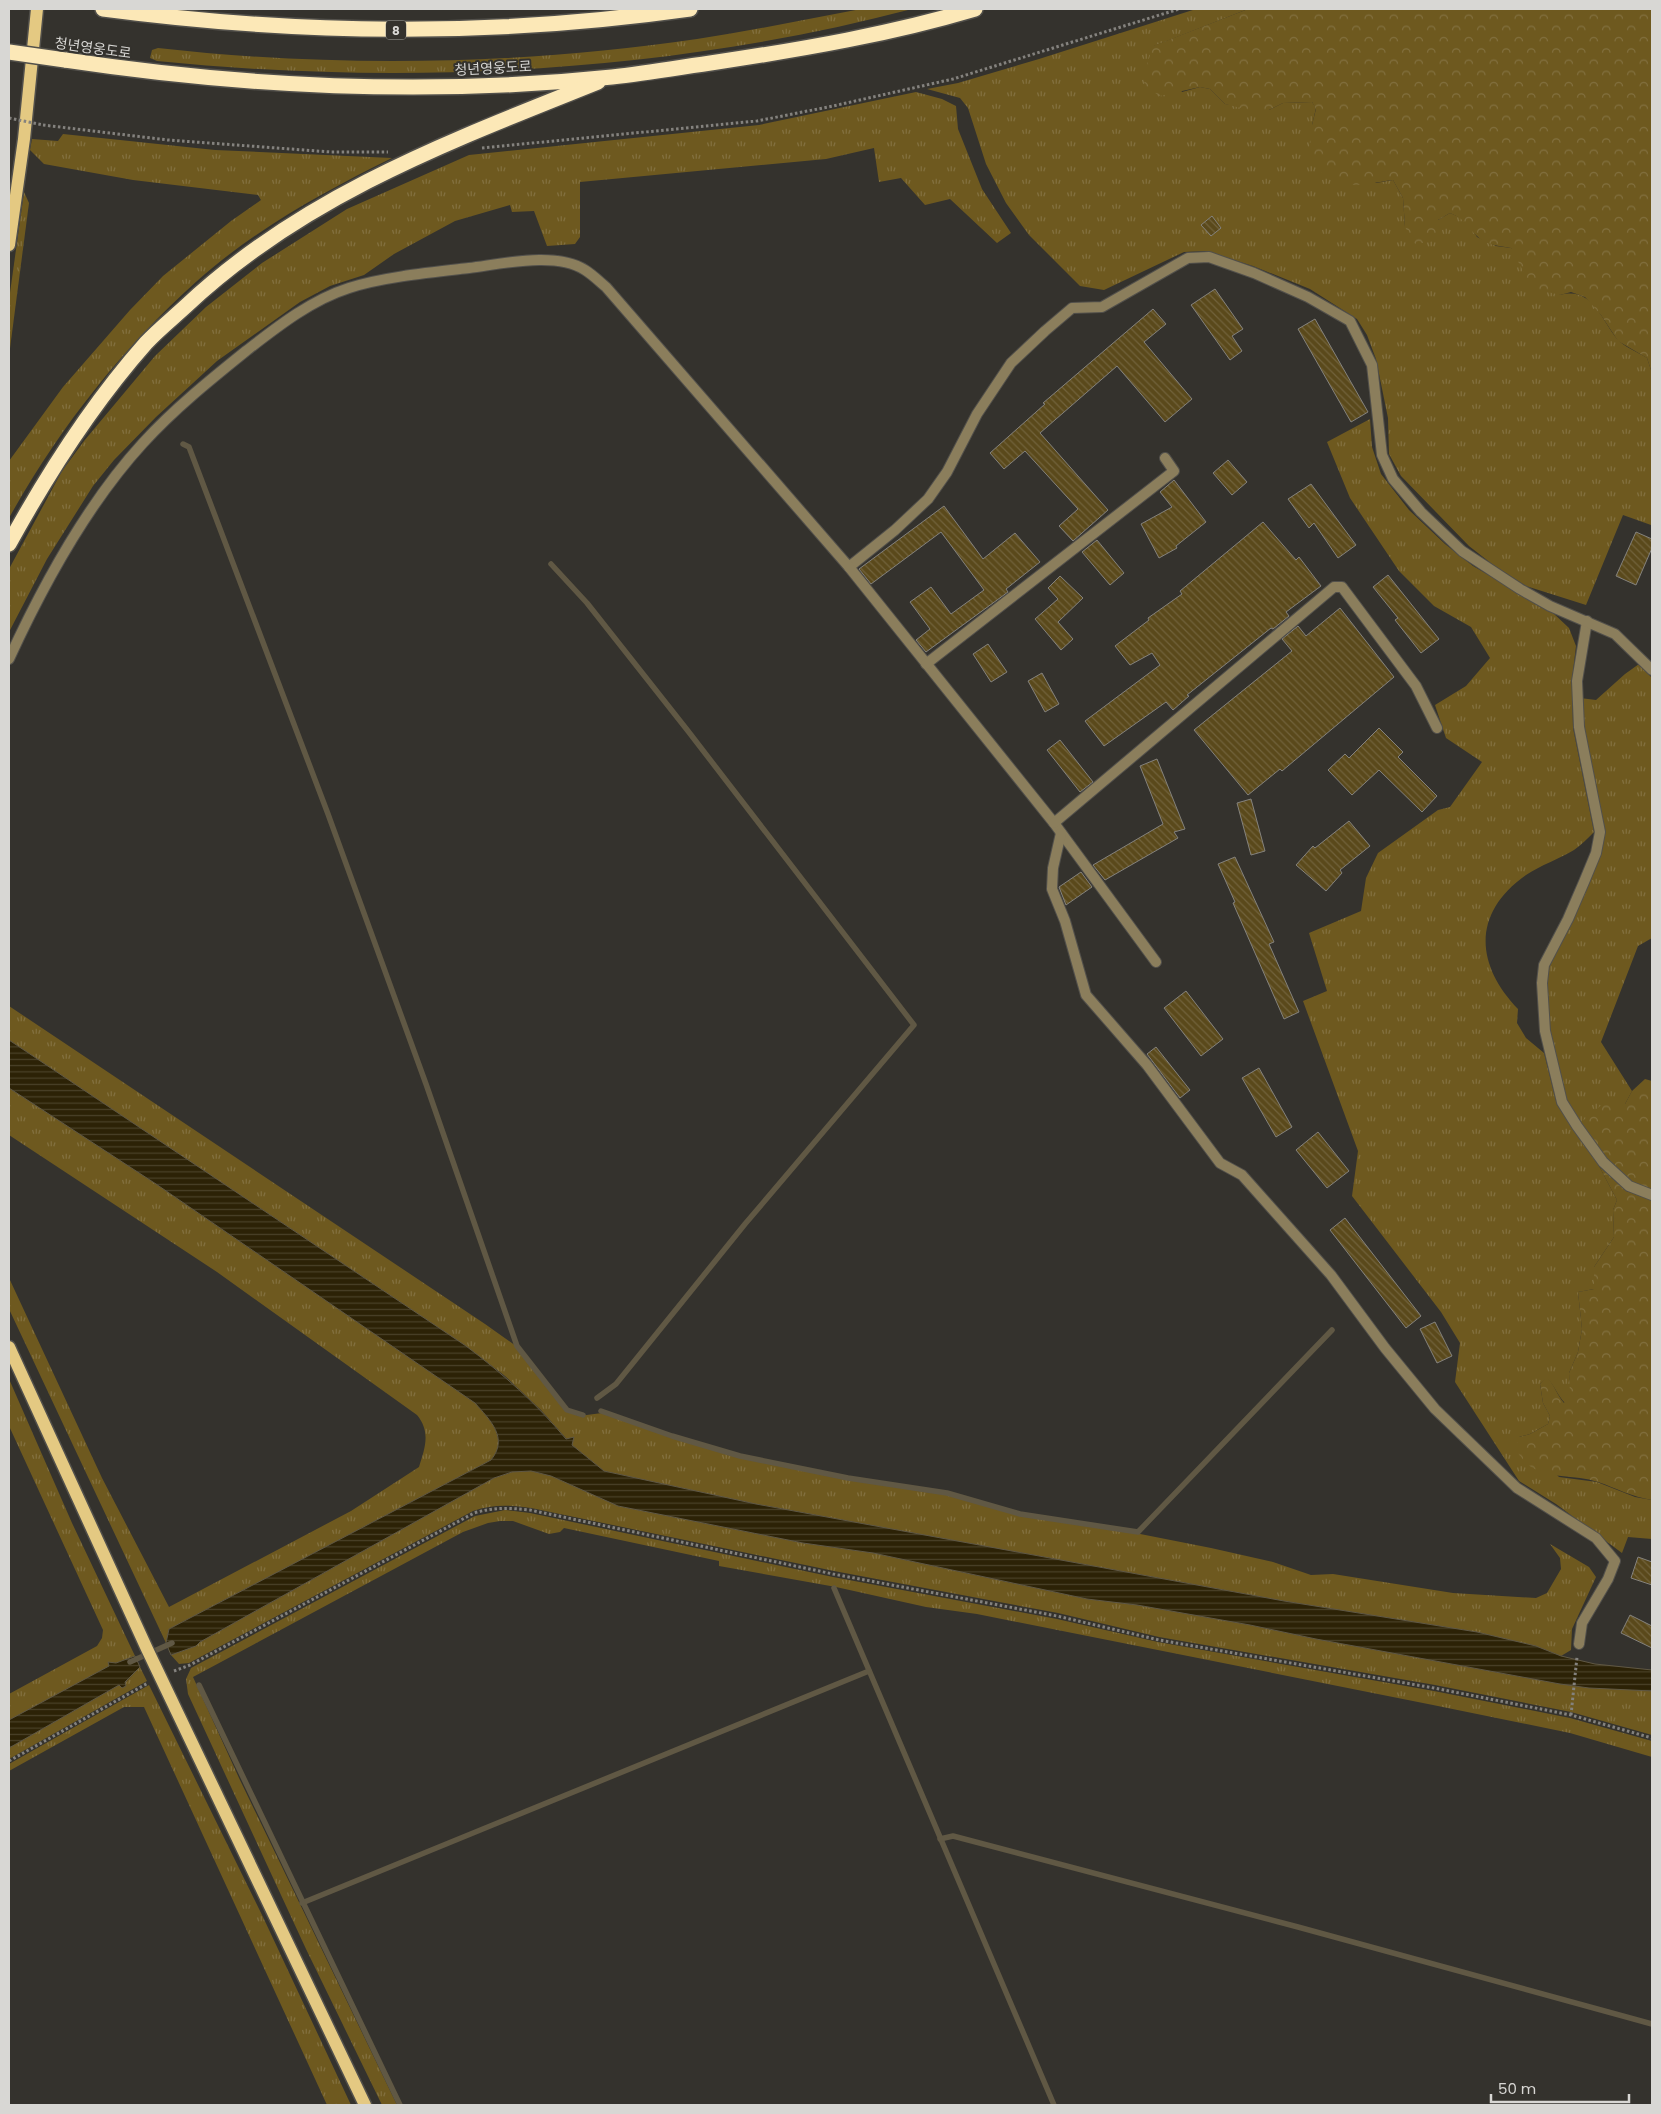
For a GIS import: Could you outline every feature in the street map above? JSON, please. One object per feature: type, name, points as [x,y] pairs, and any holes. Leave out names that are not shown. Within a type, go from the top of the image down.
[{"type":"highway","name":"8","points":[[102,9],[301,28],[451,30],[606,21],[690,9]]},
{"type":"highway","points":[[146,14],[190,9]]},
{"type":"highway","name":"청년영웅도로","points":[[9,52],[141,72],[298,85],[453,87],[612,77],[769,54],[922,24],[975,9]]},
{"type":"highway","points":[[9,544],[34,498],[84,420],[147,342],[213,280],[290,224],[375,176],[465,135],[612,77]]},
{"type":"main road","points":[[9,245],[24,139],[37,9]]},
{"type":"main road","points":[[9,1347],[147,1649],[365,2105]]},
{"type":"street","points":[[849,567],[895,530],[928,499],[946,472],[977,414],[1011,363],[1045,331],[1072,308],[1102,308],[1188,258],[1209,257],[1254,273],[1308,297],[1350,321],[1372,365],[1382,455],[1393,479],[1421,512],[1462,551],[1550,606],[1587,620],[1615,634],[1652,670]]},
{"type":"street","points":[[9,659],[48,582],[102,495],[142,444],[196,391],[298,313],[349,287],[455,269],[536,260],[565,263],[584,269],[606,287],[849,567],[1054,823],[1156,962]]},
{"type":"street","points":[[926,664],[1174,470],[1164,458]]},
{"type":"street","points":[[1054,823],[1334,588],[1342,587],[1416,686],[1438,728]]},
{"type":"street","points":[[1587,620],[1577,681],[1579,727],[1600,832],[1596,853],[1584,882],[1544,965],[1542,982],[1545,1031],[1562,1102],[1577,1126],[1603,1162],[1629,1186],[1652,1195]]},
{"type":"street","points":[[1061,833],[1053,868],[1052,889],[1065,921],[1086,994],[1147,1065],[1220,1163],[1242,1176],[1331,1275],[1435,1409],[1517,1488],[1596,1538],[1615,1561],[1608,1579],[1582,1623],[1579,1644]]},
{"type":"path","points":[[473,149],[728,125],[833,106],[953,79],[1179,9]]},
{"type":"path","points":[[9,118],[168,140],[331,152],[389,152]]},
{"type":"path","points":[[9,1761],[158,1671],[190,1665],[474,1514],[488,1509],[505,1507],[530,1510],[843,1576],[1057,1616],[1158,1640],[1425,1686],[1571,1715],[1652,1738]]},
{"type":"path","points":[[1571,1715],[1579,1644]]},
{"type":"green space","points":[[861,9],[912,9],[820,31],[727,48],[632,60],[537,68],[441,72],[346,72],[251,69],[157,61],[150,58],[152,50],[158,48],[292,59],[428,61],[496,59],[631,48],[697,39]]},
{"type":"green space","points":[[1196,9],[1248,9],[1154,46],[1182,92],[1200,87],[1210,89],[1225,104],[1269,110],[1283,103],[1312,102],[1316,108],[1312,125],[1376,183],[1393,180],[1403,198],[1405,227],[1438,220],[1450,213],[1466,220],[1477,237],[1496,246],[1511,248],[1560,295],[1571,293],[1580,295],[1588,300],[1620,342],[1647,358],[1652,373],[1651,525],[1623,515],[1586,605],[1526,586],[1492,564],[1469,546],[1401,476],[1389,454],[1388,418],[1376,359],[1367,335],[1357,319],[1310,289],[1253,266],[1205,251],[1184,252],[1104,290],[1080,286],[1029,235],[1006,203],[986,164],[968,108],[960,98],[927,89],[958,83],[1039,59]]},
{"type":"green space","points":[[1248,9],[1652,9],[1652,373],[1647,358],[1618,341],[1601,315],[1585,297],[1571,292],[1560,295],[1532,288],[1511,248],[1493,245],[1480,239],[1463,221],[1450,213],[1438,220],[1435,241],[1415,244],[1405,227],[1403,198],[1393,180],[1355,185],[1345,184],[1326,176],[1308,156],[1316,109],[1312,102],[1283,103],[1269,110],[1253,111],[1225,104],[1210,89],[1200,87],[1160,96],[1144,86],[1146,68],[1153,46]]},
{"type":"green space","points":[[916,92],[942,99],[956,106],[958,129],[982,189],[1011,233],[997,243],[950,199],[925,205],[901,178],[879,182],[874,148],[826,159],[580,182],[580,237],[575,244],[547,246],[534,211],[512,212],[510,205],[455,221],[394,254],[364,275],[330,286],[300,302],[217,361],[156,417],[114,460],[93,486],[47,559],[9,632],[9,569],[62,471],[84,441],[155,356],[206,307],[262,263],[347,209],[469,155],[759,125]]},
{"type":"green space","points":[[63,134],[215,150],[392,158],[315,198],[242,245],[219,262],[169,307],[117,363],[70,422],[48,453],[9,518],[9,461],[63,387],[130,310],[163,276],[231,221],[261,200],[258,195],[133,180],[44,164],[30,150],[32,139],[58,141]]},
{"type":"green space","points":[[24,192],[29,203],[9,356],[9,300]]},
{"type":"green space","points":[[1370,419],[1372,447],[1381,474],[1409,510],[1445,544],[1473,566],[1552,612],[1569,628],[1576,646],[1572,680],[1573,728],[1594,832],[1574,850],[1532,871],[1508,890],[1496,906],[1488,922],[1486,939],[1487,957],[1494,974],[1504,992],[1518,1009],[1517,1023],[1526,1038],[1544,1053],[1557,1105],[1599,1166],[1617,1200],[1613,1210],[1614,1237],[1594,1267],[1594,1289],[1578,1292],[1582,1329],[1578,1352],[1569,1373],[1571,1393],[1565,1403],[1547,1378],[1540,1384],[1543,1403],[1550,1416],[1548,1424],[1530,1434],[1519,1437],[1559,1477],[1597,1482],[1635,1497],[1652,1500],[1652,1539],[1628,1537],[1622,1553],[1556,1504],[1519,1481],[1455,1382],[1460,1343],[1441,1312],[1352,1196],[1358,1151],[1303,1001],[1327,991],[1309,933],[1361,911],[1366,878],[1378,853],[1438,810],[1450,807],[1482,762],[1446,738],[1435,705],[1466,686],[1490,658],[1471,627],[1434,606],[1399,571],[1350,498],[1327,442]]},
{"type":"green space","points":[[1639,664],[1652,678],[1652,938],[1638,946],[1601,1042],[1632,1091],[1625,1104],[1579,1124],[1564,1101],[1548,1031],[1547,965],[1598,854],[1581,727],[1580,698],[1596,700]]},
{"type":"green space","points":[[9,1006],[516,1346],[566,1411],[579,1416],[602,1413],[740,1457],[848,1479],[947,1494],[1020,1515],[1120,1530],[1211,1548],[1273,1562],[1311,1575],[1333,1574],[1453,1593],[1536,1598],[1547,1593],[1561,1569],[1560,1558],[1550,1544],[1589,1567],[1596,1577],[1572,1629],[1571,1650],[1561,1656],[1536,1646],[1477,1632],[1284,1601],[756,1504],[604,1471],[572,1445],[541,1410],[505,1376],[466,1346],[9,1040]]},
{"type":"green space","points":[[1645,1079],[1652,1081],[1652,1192],[1630,1184],[1605,1161],[1579,1124],[1605,1102],[1625,1104],[1632,1091]]},
{"type":"green space","points":[[9,1088],[156,1184],[475,1403],[491,1423],[498,1437],[496,1452],[491,1460],[169,1629],[166,1643],[9,1309],[9,1278],[102,1478],[169,1607],[351,1511],[419,1467],[426,1440],[424,1428],[417,1415],[217,1272],[9,1135]]},
{"type":"green space","points":[[1599,1166],[1626,1191],[1652,1200],[1652,1500],[1631,1495],[1605,1484],[1543,1472],[1527,1464],[1515,1449],[1519,1437],[1530,1434],[1548,1424],[1550,1416],[1543,1403],[1540,1384],[1547,1377],[1564,1403],[1570,1393],[1569,1373],[1578,1352],[1582,1329],[1578,1292],[1594,1289],[1594,1267],[1614,1237],[1613,1210],[1617,1200]]},
{"type":"green space","points":[[9,1379],[72,1523],[135,1656],[116,1663],[108,1663],[110,1666],[9,1720],[9,1694],[97,1646],[102,1638],[103,1630],[9,1426]]},
{"type":"green space","points":[[531,1471],[551,1476],[618,1506],[803,1543],[873,1553],[1087,1599],[1137,1605],[1250,1625],[1560,1684],[1598,1688],[1647,1689],[1652,1691],[1652,1735],[1571,1712],[1435,1685],[1159,1637],[1058,1613],[834,1571],[531,1508],[509,1506],[495,1506],[473,1511],[189,1663],[179,1664],[171,1655],[196,1646],[200,1642],[494,1478],[512,1472]]},
{"type":"green space","points":[[505,1510],[530,1513],[833,1577],[1057,1619],[1158,1642],[1434,1691],[1570,1718],[1652,1741],[1652,1757],[1570,1733],[977,1614],[926,1607],[836,1587],[719,1566],[719,1561],[564,1528],[560,1532],[549,1534],[513,1521],[488,1523],[463,1532],[193,1677],[239,1778],[397,2105],[382,2105],[306,1949],[188,1694],[186,1679],[191,1668],[475,1516]]},
{"type":"green space","points":[[140,1667],[147,1681],[9,1759],[9,1748],[119,1685],[126,1685],[125,1683]]},
{"type":"green space","points":[[149,1685],[263,1917],[351,2105],[327,2105],[144,1707],[124,1707],[9,1771],[9,1764]]},
{"type":"shaded area","points":[[9,1040],[466,1346],[519,1390],[566,1439],[574,1437],[572,1445],[604,1471],[756,1504],[1284,1601],[1477,1632],[1536,1646],[1561,1656],[1595,1664],[1652,1670],[1652,1691],[1589,1688],[1560,1684],[1250,1625],[1137,1605],[1087,1599],[873,1553],[803,1543],[618,1506],[551,1476],[531,1471],[512,1472],[494,1478],[200,1642],[196,1646],[171,1655],[166,1643],[169,1629],[491,1460],[496,1452],[498,1437],[491,1423],[475,1403],[156,1184],[9,1088]]},
{"type":"shaded area","points":[[135,1656],[140,1667],[125,1682],[126,1686],[122,1688],[119,1685],[9,1748],[9,1720],[109,1666],[108,1662],[116,1663]]},
{"type":"building","points":[[1212,216],[1221,228],[1211,236],[1201,225]]},
{"type":"building","points":[[1215,289],[1243,329],[1232,336],[1242,351],[1230,360],[1191,305]]},
{"type":"building","points":[[1153,309],[1166,324],[1144,342],[1192,399],[1165,422],[1117,366],[1040,433],[1108,510],[1073,541],[1059,526],[1078,509],[1025,451],[1004,469],[990,453],[1045,404],[1043,403]]},
{"type":"building","points":[[1315,319],[1368,412],[1351,422],[1298,329]]},
{"type":"building","points":[[1228,460],[1247,482],[1232,495],[1213,473]]},
{"type":"building","points":[[1174,480],[1206,522],[1176,546],[1177,548],[1159,558],[1141,524],[1172,507],[1160,492]]},
{"type":"building","points":[[1311,484],[1356,545],[1338,558],[1314,523],[1309,528],[1288,499]]},
{"type":"building","points":[[944,506],[983,559],[1015,533],[1040,562],[1006,589],[1008,592],[926,652],[916,640],[930,629],[910,602],[931,587],[951,614],[984,590],[941,532],[871,584],[859,569]]},
{"type":"building","points":[[1263,522],[1296,560],[1299,557],[1321,586],[1286,612],[1289,616],[1273,629],[1271,628],[1187,695],[1189,696],[1173,710],[1166,702],[1104,746],[1085,721],[1160,665],[1152,653],[1130,665],[1115,646],[1149,620],[1148,618],[1182,594],[1180,591]]},
{"type":"building","points":[[1636,532],[1652,539],[1652,548],[1636,585],[1616,576]]},
{"type":"building","points":[[1097,540],[1124,573],[1110,585],[1082,552]]},
{"type":"building","points":[[1388,575],[1439,639],[1421,653],[1395,620],[1398,618],[1373,587]]},
{"type":"building","points":[[1060,576],[1083,598],[1058,622],[1073,639],[1061,650],[1035,619],[1058,599],[1048,588]]},
{"type":"building","points":[[1340,608],[1394,677],[1282,771],[1280,769],[1248,795],[1194,730],[1292,651],[1282,639],[1298,626],[1306,636]]},
{"type":"building","points":[[988,644],[1007,672],[991,682],[973,654]]},
{"type":"building","points":[[1042,673],[1059,704],[1045,712],[1028,681]]},
{"type":"building","points":[[1379,728],[1403,752],[1398,757],[1437,796],[1422,812],[1379,770],[1352,795],[1328,770],[1345,754],[1349,758]]},
{"type":"building","points":[[1060,740],[1093,782],[1080,792],[1047,750]]},
{"type":"building","points":[[1157,759],[1185,829],[1174,832],[1178,838],[1105,880],[1093,865],[1163,824],[1140,766]]},
{"type":"building","points":[[1251,799],[1265,851],[1251,855],[1237,803]]},
{"type":"building","points":[[1349,821],[1370,846],[1340,870],[1342,873],[1326,891],[1296,865],[1313,846],[1315,848]]},
{"type":"building","points":[[1235,857],[1274,942],[1269,944],[1299,1012],[1284,1019],[1218,864]]},
{"type":"building","points":[[1081,872],[1092,887],[1066,905],[1059,887]]},
{"type":"building","points":[[1186,991],[1223,1039],[1201,1056],[1164,1008]]},
{"type":"building","points":[[1156,1047],[1190,1090],[1180,1098],[1147,1054]]},
{"type":"building","points":[[1259,1068],[1292,1127],[1276,1137],[1242,1078]]},
{"type":"building","points":[[1318,1132],[1349,1171],[1327,1188],[1296,1150]]},
{"type":"building","points":[[1345,1218],[1421,1316],[1406,1328],[1330,1230]]},
{"type":"building","points":[[1435,1322],[1452,1356],[1437,1363],[1420,1329]]},
{"type":"building","points":[[1638,1557],[1652,1562],[1652,1585],[1631,1578]]},
{"type":"building","points":[[1630,1615],[1652,1626],[1652,1648],[1621,1633]]},
{"type":"waterway","points":[[183,444],[189,447],[328,814],[426,1084],[517,1346],[567,1410],[583,1415]]},
{"type":"waterway","points":[[551,564],[587,603],[688,731],[914,1025],[745,1224],[616,1384],[597,1398]]},
{"type":"waterway","points":[[601,1411],[672,1436],[740,1456],[848,1478],[947,1493],[1020,1514],[1138,1532],[1332,1330]]},
{"type":"waterway","points":[[834,1588],[1054,2105]]},
{"type":"waterway","points":[[130,1662],[172,1643]]},
{"type":"waterway","points":[[302,1903],[869,1671]]},
{"type":"waterway","points":[[199,1685],[400,2105]]},
{"type":"waterway","points":[[940,1839],[953,1836],[1298,1927],[1652,2024]]}]
